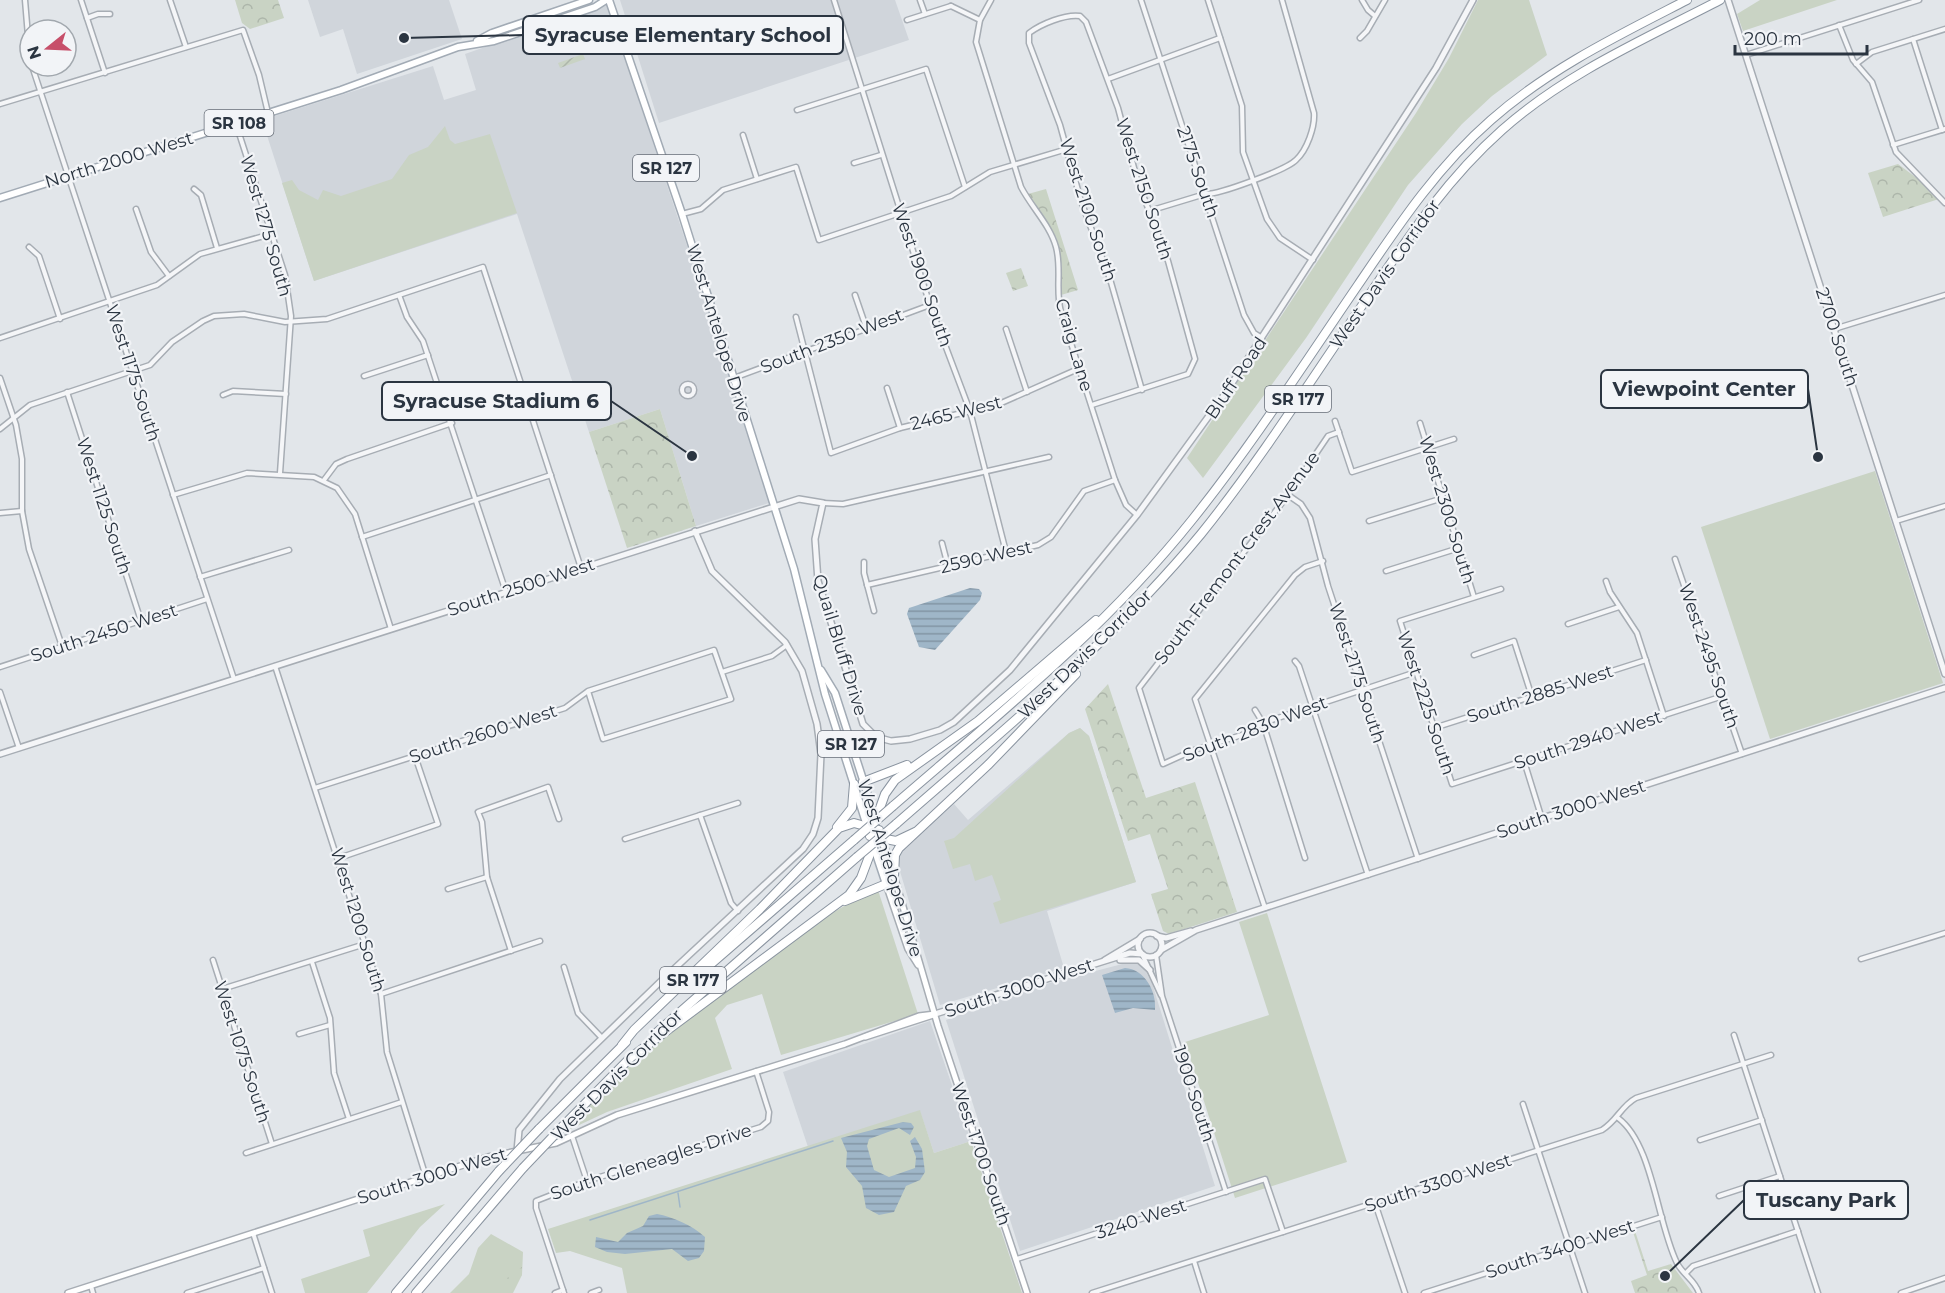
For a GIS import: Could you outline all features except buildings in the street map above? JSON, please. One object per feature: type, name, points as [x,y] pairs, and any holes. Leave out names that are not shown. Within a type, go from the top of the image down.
[{"type":"highway","name":"West Davis Corridor","points":[[396,1293],[499,1172],[622,1045],[670,1000],[1044,675],[1125,597],[1186,528],[1223,480],[1407,212],[1458,152],[1506,107],[1565,65],[1688,0]]},
{"type":"highway","name":"West Davis Corridor","points":[[416,1293],[523,1168],[630,1059],[857,857],[1070,674],[1133,612],[1229,496],[1414,229],[1466,164],[1517,117],[1558,87],[1599,62],[1717,2]]},
{"type":"highway","points":[[630,1059],[836,906],[858,884],[885,794],[895,780],[978,721],[1125,597]]},
{"type":"highway","points":[[894,876],[897,850],[1007,747],[1133,612]]},
{"type":"highway","points":[[863,782],[899,769],[935,751]]},
{"type":"highway","points":[[622,1045],[634,1030],[760,909],[831,835],[852,808],[854,784]]},
{"type":"highway","points":[[831,835],[848,824],[896,841],[915,832]]},
{"type":"highway","points":[[836,906],[886,884]]},
{"type":"main road","name":"SR 108","points":[[477,42],[492,33],[589,0]]},
{"type":"main road","name":"SR 108","points":[[477,42],[494,41],[595,7],[607,0]]},
{"type":"main road","name":"West Antelope Drive","points":[[607,0],[682,214],[774,506],[821,669],[825,694],[854,784],[894,876],[935,1014]]},
{"type":"main road","name":"North 2000 West","points":[[0,198],[236,124],[477,42]]},
{"type":"main road","name":"West Antelope Drive","points":[[821,669],[835,693],[863,782],[886,884],[908,949],[919,966]]},
{"type":"main road","name":"South 3000 West","points":[[68,1293],[426,1177],[517,1151],[548,1145],[617,1115],[935,1014]]},
{"type":"main road","name":"West 1700 South","points":[[935,1014],[1028,1293]]},
{"type":"street","points":[[25,0],[26,18]]},
{"type":"street","points":[[81,0],[105,73]]},
{"type":"street","points":[[170,0],[186,47]]},
{"type":"street","name":"West 1900 South","points":[[834,0],[930,305],[970,411],[1006,552]]},
{"type":"street","points":[[920,0],[925,14]]},
{"type":"street","points":[[950,0],[951,6]]},
{"type":"street","points":[[907,20],[951,6],[980,20],[991,0]]},
{"type":"street","name":"2175 South","points":[[1141,0],[1244,315],[1254,333],[1262,339]]},
{"type":"street","points":[[1208,0],[1242,106],[1241,140],[1272,229],[1291,247],[1314,261]]},
{"type":"street","points":[[1149,211],[1205,194],[1213,194],[1254,180],[1296,160],[1313,128],[1314,113],[1282,0]]},
{"type":"street","points":[[1362,0],[1375,16]]},
{"type":"street","points":[[1360,38],[1367,32],[1385,0]]},
{"type":"street","name":"Bluff Road","points":[[954,722],[1010,670],[1176,465],[1314,261],[1436,68],[1473,0]]},
{"type":"street","name":"2700 South","points":[[1728,0],[1945,675]]},
{"type":"street","points":[[1746,55],[1919,0]]},
{"type":"street","points":[[87,18],[98,14],[110,14]]},
{"type":"street","name":"West 2150 South","points":[[1029,33],[1072,15],[1080,16],[1086,22],[1108,79],[1149,211],[1168,261],[1195,359],[1194,367],[1188,374],[1142,390]]},
{"type":"street","name":"Craig Lane","points":[[980,20],[976,36],[978,53],[1014,164],[1030,205],[1049,229],[1056,245],[1059,265],[1059,305],[1078,369],[1092,405],[1115,480],[1126,505],[1137,515]]},
{"type":"street","points":[[1839,25],[1848,51],[1872,82],[1893,145],[1903,163],[1939,193],[1945,202]]},
{"type":"street","points":[[1856,64],[1872,52],[1945,29]]},
{"type":"street","points":[[0,104],[243,30],[259,75],[268,113]]},
{"type":"street","name":"West 2100 South","points":[[1029,33],[1029,43],[1067,149],[1081,201],[1110,279],[1142,390]]},
{"type":"street","points":[[1108,79],[1220,39]]},
{"type":"street","points":[[1893,145],[1943,130],[1912,39]]},
{"type":"street","points":[[797,110],[926,69],[965,187]]},
{"type":"street","name":"West 1175 South","points":[[36,78],[234,679]]},
{"type":"street","name":"West 1275 South","points":[[236,124],[285,275],[291,322],[280,473]]},
{"type":"street","points":[[743,135],[757,179]]},
{"type":"street","points":[[682,214],[701,208],[723,190],[796,167],[819,240],[951,196],[990,172],[1067,149]]},
{"type":"street","points":[[854,163],[881,154]]},
{"type":"street","points":[[194,189],[201,195],[217,248]]},
{"type":"street","points":[[136,209],[151,252],[169,276]]},
{"type":"street","points":[[0,338],[157,285],[187,260],[217,248],[271,234]]},
{"type":"street","points":[[29,247],[39,256],[60,319]]},
{"type":"street","points":[[0,429],[30,405],[150,365],[179,337],[214,316],[244,314],[291,322],[327,319],[483,267],[581,568]]},
{"type":"street","points":[[399,295],[428,354],[506,592]]},
{"type":"street","points":[[855,295],[866,327]]},
{"type":"street","points":[[1834,329],[1945,295]]},
{"type":"street","name":"South 2350 West","points":[[733,378],[806,349],[930,305]]},
{"type":"street","points":[[796,317],[806,349]]},
{"type":"street","points":[[1006,329],[1027,393]]},
{"type":"street","name":"2465 West","points":[[806,349],[823,429],[831,453],[900,428],[999,404],[1078,369]]},
{"type":"street","points":[[364,375],[428,354]]},
{"type":"street","points":[[0,378],[14,418],[22,459],[22,511],[29,549],[63,646]]},
{"type":"street","points":[[887,388],[900,428]]},
{"type":"street","points":[[1092,405],[1142,390]]},
{"type":"street","points":[[223,395],[233,391],[286,394]]},
{"type":"street","name":"West 1125 South","points":[[68,392],[141,621]]},
{"type":"street","points":[[1335,421],[1352,471],[1454,439]]},
{"type":"street","points":[[324,480],[336,464],[347,459],[452,423]]},
{"type":"street","name":"West 2300 South","points":[[1420,423],[1474,597]]},
{"type":"street","name":"South Fremont Crest Avenue","points":[[1163,764],[1139,688],[1288,495],[1328,436],[1339,432]]},
{"type":"street","name":"South 2500 West","points":[[0,754],[774,506],[799,499],[843,504],[1049,457]]},
{"type":"street","points":[[173,495],[236,474],[280,473],[324,480],[337,488],[348,501],[362,537],[391,629]]},
{"type":"street","points":[[362,537],[551,475]]},
{"type":"street","name":"2590 West","points":[[867,585],[1045,542],[1084,491],[1115,480]]},
{"type":"street","name":"West 2175 South","points":[[1288,495],[1301,504],[1310,518],[1328,586],[1418,859]]},
{"type":"street","points":[[1369,521],[1443,498]]},
{"type":"street","name":"Quail Bluff Drive","points":[[823,503],[815,539],[818,581],[863,724],[880,738],[896,741],[935,731],[954,722]]},
{"type":"street","points":[[1896,521],[1945,506]]},
{"type":"street","points":[[0,513],[22,511]]},
{"type":"street","points":[[517,1151],[516,1136],[521,1127],[560,1079],[803,849],[813,834],[818,818],[820,745],[804,678],[787,645],[715,575],[706,561],[695,531]]},
{"type":"street","points":[[942,543],[948,566]]},
{"type":"street","points":[[1386,571],[1459,548]]},
{"type":"street","points":[[200,577],[289,550]]},
{"type":"street","name":"West 2495 South","points":[[1675,559],[1742,754]]},
{"type":"street","points":[[1264,908],[1195,699],[1295,575],[1305,567],[1323,561]]},
{"type":"street","points":[[864,562],[874,610]]},
{"type":"street","points":[[1606,581],[1619,607],[1637,633],[1664,716]]},
{"type":"street","points":[[1474,597],[1501,589]]},
{"type":"street","name":"West 2225 South","points":[[1452,784],[1400,621],[1474,597]]},
{"type":"street","name":"South 2450 West","points":[[0,667],[207,599]]},
{"type":"street","points":[[1568,624],[1619,607]]},
{"type":"street","points":[[1474,655],[1514,641],[1532,697]]},
{"type":"street","points":[[588,691],[603,739],[731,699],[722,672],[775,655],[787,645]]},
{"type":"street","name":"South 2600 West","points":[[315,788],[565,708],[588,691],[714,650],[722,672]]},
{"type":"street","name":"South 2885 West","points":[[1434,728],[1646,660]]},
{"type":"street","points":[[1295,662],[1299,666],[1368,875]]},
{"type":"street","name":"West 1200 South","points":[[275,666],[339,858],[381,994],[387,1052],[426,1177]]},
{"type":"street","name":"South 2830 West","points":[[1163,764],[1245,734],[1263,723],[1416,672]]},
{"type":"street","name":"South 3000 West","points":[[1157,936],[1166,938],[1196,930],[1945,688]]},
{"type":"street","points":[[0,692],[19,748]]},
{"type":"street","name":"South 2940 West","points":[[1452,784],[1723,696]]},
{"type":"street","points":[[1256,710],[1263,723],[1305,858]]},
{"type":"street","points":[[339,858],[438,824],[416,756]]},
{"type":"street","points":[[1524,761],[1542,819]]},
{"type":"street","points":[[511,951],[487,877],[482,822],[478,812],[548,788],[558,819]]},
{"type":"street","points":[[625,839],[738,803]]},
{"type":"street","points":[[700,815],[727,893],[738,911]]},
{"type":"street","points":[[448,889],[487,877]]},
{"type":"street","name":"South 3000 West","points":[[1161,950],[1196,930]]},
{"type":"street","points":[[1861,959],[1945,933]]},
{"type":"street","points":[[1142,954],[1149,957],[1161,950],[1161,942],[1157,936],[1146,934],[1140,939],[1138,945],[1142,954],[1162,996]]},
{"type":"street","name":"South 3000 West","points":[[1104,961],[1140,939]]},
{"type":"street","points":[[381,994],[540,941]]},
{"type":"street","points":[[222,989],[365,944]]},
{"type":"street","name":"South 3000 West","points":[[935,1014],[1130,953],[1142,954]]},
{"type":"street","points":[[1156,955],[1162,996]]},
{"type":"street","points":[[1113,960],[1134,958],[1145,963],[1150,970]]},
{"type":"street","name":"West 1075 South","points":[[213,960],[272,1144]]},
{"type":"street","points":[[312,962],[330,1025],[334,1072],[349,1119]]},
{"type":"street","points":[[564,967],[578,1013],[603,1038]]},
{"type":"street","name":"1900 South","points":[[1162,996],[1226,1192]]},
{"type":"street","points":[[299,1034],[330,1025]]},
{"type":"street","points":[[1734,1035],[1818,1293]]},
{"type":"street","name":"South 3300 West","points":[[1092,1293],[1602,1130],[1618,1118],[1628,1102],[1636,1098],[1771,1055]]},
{"type":"street","name":"South Gleneagles Drive","points":[[564,1292],[535,1202],[586,1181],[762,1127],[768,1121],[769,1112],[756,1071]]},
{"type":"street","points":[[246,1152],[402,1102]]},
{"type":"street","points":[[1523,1104],[1586,1293]]},
{"type":"street","points":[[1618,1118],[1635,1135],[1678,1264],[1696,1284],[1699,1293]]},
{"type":"street","points":[[1700,1140],[1762,1120]]},
{"type":"street","points":[[572,1136],[586,1181]]},
{"type":"street","points":[[1719,1196],[1780,1176]]},
{"type":"street","name":"3240 West","points":[[1017,1260],[1265,1179],[1283,1232]]},
{"type":"street","points":[[1375,1203],[1405,1293]]},
{"type":"street","name":"South 3400 West","points":[[1424,1293],[1662,1216]]},
{"type":"street","points":[[1686,1273],[1694,1266],[1798,1231]]},
{"type":"street","points":[[253,1233],[272,1293]]},
{"type":"street","points":[[1194,1261],[1204,1293]]},
{"type":"street","points":[[187,1293],[264,1268]]},
{"type":"street","points":[[1901,1293],[1945,1278]]},
{"type":"street","points":[[91,1286],[93,1293]]},
{"type":"street","points":[[591,1293],[599,1290]]},
{"type":"street","points":[[555,1293],[564,1292]]},
{"type":"shaded area","points":[[308,0],[449,0],[462,39],[357,74],[343,29],[320,37]]},
{"type":"shaded area","points":[[620,0],[895,0],[909,40],[659,123]]},
{"type":"shaded area","points":[[607,4],[772,502],[696,526],[660,409],[589,432],[517,214],[314,281],[262,120],[433,66],[444,100],[476,90],[465,54]]},
{"type":"shaded area","points":[[1080,728],[1089,736],[1136,882],[1047,911],[1064,968],[940,1005],[896,858],[902,848],[954,804],[968,820],[1069,733]]},
{"type":"shaded area","points":[[1126,963],[1138,964],[1145,970],[1152,983],[1215,1186],[1020,1251],[946,1020],[1027,989]]},
{"type":"shaded area","points":[[930,1021],[971,1141],[934,1153],[920,1111],[808,1147],[783,1072]]},
{"type":"green space","points":[[235,0],[278,0],[284,18],[250,29],[242,23]]},
{"type":"green space","points":[[1478,0],[1529,0],[1547,55],[1492,96],[1462,124],[1408,185],[1306,338],[1203,478],[1187,458],[1416,113],[1449,58]]},
{"type":"green space","points":[[1760,0],[1837,0],[1743,31],[1737,14]]},
{"type":"green space","points":[[583,54],[585,59],[560,68],[558,63]]},
{"type":"green space","points":[[445,126],[450,140],[455,144],[490,134],[517,213],[314,281],[282,183],[292,180],[299,190],[318,200],[323,190],[341,196],[392,179],[409,155],[428,147]]},
{"type":"green space","points":[[1898,164],[1922,182],[1939,199],[1883,217],[1868,173]]},
{"type":"green space","points":[[1046,189],[1078,290],[1061,295],[1062,267],[1056,237],[1028,194]]},
{"type":"green space","points":[[1021,268],[1028,286],[1013,291],[1006,273]]},
{"type":"green space","points":[[660,409],[696,526],[627,548],[589,432]]},
{"type":"green space","points":[[1875,471],[1943,683],[1770,739],[1701,527]]},
{"type":"green space","points":[[1108,684],[1146,798],[1195,782],[1237,912],[1169,934],[1163,931],[1151,894],[1168,889],[1150,834],[1128,841],[1085,709]]},
{"type":"green space","points":[[1080,728],[1089,736],[1136,882],[1000,924],[993,903],[1001,900],[992,875],[975,881],[970,864],[953,869],[944,841],[954,838],[1069,733]]},
{"type":"green space","points":[[878,890],[918,1014],[781,1055],[762,994],[727,1005],[715,1018],[732,1069],[607,1112],[562,1133],[625,1069],[687,1019],[822,919],[858,898]]},
{"type":"green space","points":[[1267,913],[1347,1162],[1235,1198],[1185,1042],[1269,1015],[1239,922]]},
{"type":"green space","points":[[920,1110],[934,1153],[971,1141],[1022,1293],[627,1293],[622,1268],[570,1251],[556,1253],[548,1229]]},
{"type":"green space","points":[[445,1204],[420,1227],[367,1293],[305,1293],[301,1279],[370,1256],[363,1230]]},
{"type":"green space","points":[[1635,1231],[1648,1271],[1671,1264],[1693,1293],[1635,1293],[1631,1281],[1647,1275],[1633,1232]]},
{"type":"green space","points":[[491,1234],[523,1252],[522,1275],[513,1293],[450,1293],[469,1274],[478,1248]]},
{"type":"green space","points":[[522,1267],[522,1275],[513,1281],[508,1293],[502,1293],[508,1277]]},
{"type":"water","points":[[970,588],[979,589],[982,593],[980,600],[935,650],[919,647],[907,614],[909,608]]},
{"type":"water","points":[[1125,968],[1138,972],[1148,982],[1154,996],[1155,1010],[1133,1008],[1115,1013],[1102,975]]},
{"type":"water","points":[[903,1122],[911,1123],[914,1127],[910,1135],[899,1128],[869,1139],[867,1146],[874,1170],[889,1177],[915,1168],[916,1157],[910,1141],[915,1137],[922,1149],[925,1172],[920,1180],[906,1186],[894,1212],[879,1215],[866,1208],[862,1186],[846,1167],[847,1152],[841,1138]]},
{"type":"water","points":[[657,1214],[682,1222],[705,1237],[704,1251],[699,1258],[688,1261],[672,1249],[625,1254],[607,1252],[595,1247],[596,1237],[618,1242],[627,1233],[643,1226],[649,1216]]},
{"type":"waterway","points":[[590,1220],[833,1141]]},
{"type":"waterway","points":[[678,1193],[680,1207]]},
{"type":"place","name":"Syracuse Elementary School","points":[[404,38]]},
{"type":"place","name":"Syracuse Stadium 6","points":[[692,456]]},
{"type":"place","name":"Viewpoint Center","points":[[1818,457]]},
{"type":"place","name":"Tuscany Park","points":[[1665,1276]]}]
